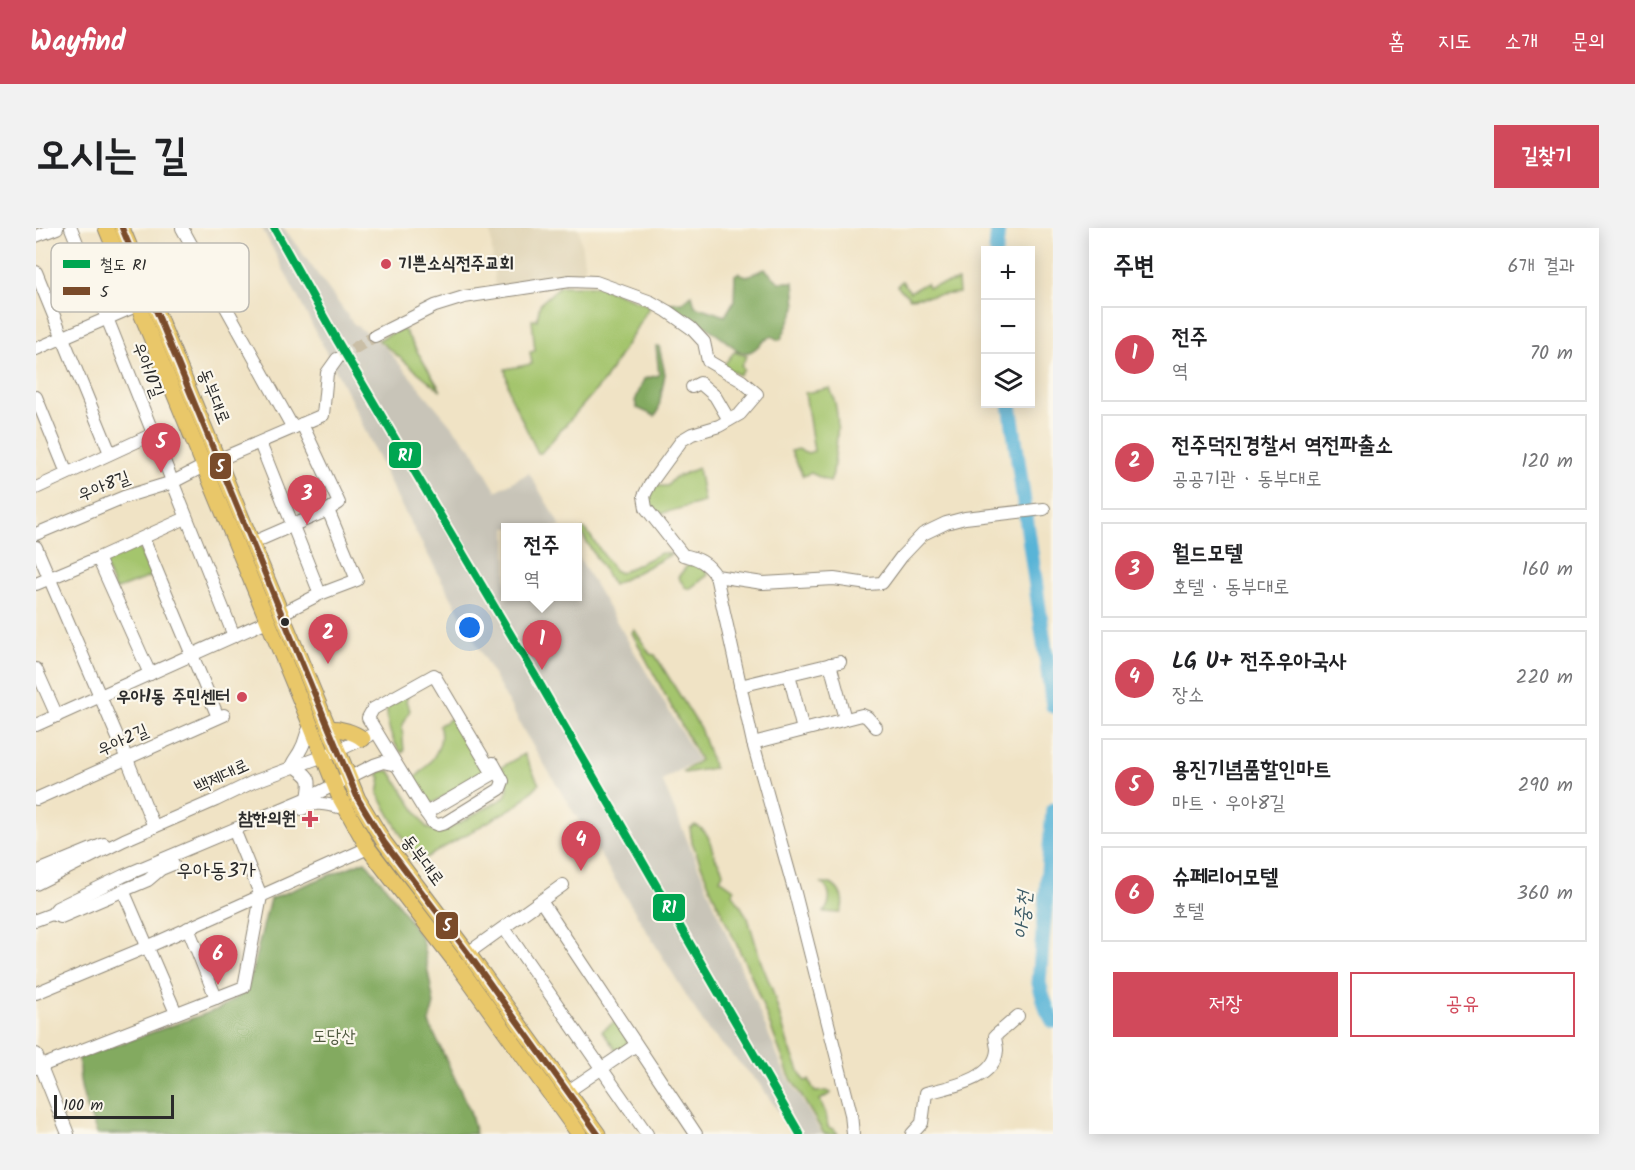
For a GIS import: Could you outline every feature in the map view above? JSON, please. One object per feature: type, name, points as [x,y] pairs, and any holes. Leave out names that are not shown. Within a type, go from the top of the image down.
[{"type":"main road","name":"동부대로","points":[[106,228],[112,243]]},
{"type":"main road","name":"동부대로","points":[[122,228],[128,243]]},
{"type":"main road","name":"동부대로","points":[[142,312],[211,463],[252,543],[274,618],[311,726],[349,778],[360,805],[384,842],[468,953],[598,1134]]},
{"type":"main road","name":"동부대로","points":[[154,312],[211,463],[274,618],[328,728],[334,785],[345,808],[368,848],[456,963],[579,1134]]},
{"type":"main road","points":[[328,728],[355,733],[363,739]]},
{"type":"street","points":[[36,236],[57,228]]},
{"type":"street","name":"우아10길","points":[[71,228],[77,243]]},
{"type":"street","points":[[182,228],[191,243]]},
{"type":"street","points":[[36,272],[51,310]]},
{"type":"street","points":[[375,336],[435,306],[464,297],[570,281],[596,282],[651,302],[692,328],[704,342],[708,361],[742,381],[757,394],[740,414],[719,426],[692,434],[682,440],[655,475],[644,496],[646,508],[683,555],[710,566],[716,576],[753,743],[804,928],[851,1114],[853,1134]]},
{"type":"street","points":[[52,312],[110,453]]},
{"type":"street","name":"우아10길","points":[[105,312],[234,636]]},
{"type":"street","points":[[36,349],[122,312]]},
{"type":"street","points":[[231,312],[298,426],[339,503],[252,543]]},
{"type":"street","name":"우아8길","points":[[36,534],[124,497],[173,482],[211,463],[323,415],[327,373],[337,359]]},
{"type":"street","points":[[692,387],[700,383],[714,396],[729,420]]},
{"type":"street","points":[[36,397],[67,473]]},
{"type":"street","points":[[36,488],[153,434]]},
{"type":"street","points":[[260,443],[320,594]]},
{"type":"street","points":[[716,576],[763,584],[834,579],[868,584],[882,583],[902,556],[923,534],[946,523],[965,518],[1041,509]]},
{"type":"street","points":[[36,725],[274,618],[320,594],[357,580],[328,510]]},
{"type":"street","points":[[36,584],[186,518]]},
{"type":"street","points":[[143,538],[192,655]]},
{"type":"street","points":[[36,547],[154,827]]},
{"type":"street","points":[[98,558],[150,674]]},
{"type":"street","name":"우아2길","points":[[36,799],[221,716],[192,655]]},
{"type":"street","points":[[740,686],[835,663],[845,719]]},
{"type":"street","points":[[436,668],[503,781],[500,789],[445,824],[433,823],[368,718],[373,709],[381,696],[436,668]]},
{"type":"street","points":[[36,669],[57,716]]},
{"type":"street","points":[[789,674],[803,730]]},
{"type":"street","points":[[373,709],[434,675],[493,774],[426,813]]},
{"type":"street","points":[[753,743],[862,715],[876,727]]},
{"type":"street","points":[[308,798],[310,782],[306,772],[293,767],[293,759],[302,749],[306,732],[311,726]]},
{"type":"street","points":[[363,739],[369,736],[374,728]]},
{"type":"street","name":"백제대로","points":[[36,884],[124,840],[253,782],[363,739]]},
{"type":"street","points":[[36,920],[52,914],[57,908],[123,876],[263,818],[383,762],[396,765]]},
{"type":"street","points":[[161,869],[310,804],[323,802],[345,808]]},
{"type":"street","points":[[263,818],[280,819]]},
{"type":"street","points":[[254,830],[263,818]]},
{"type":"street","name":"백제대로","points":[[36,872],[120,837],[124,840]]},
{"type":"street","points":[[38,1067],[244,987],[261,896],[237,837]]},
{"type":"street","points":[[36,993],[147,947],[368,848]]},
{"type":"street","points":[[171,856],[186,858]]},
{"type":"street","points":[[52,914],[61,917],[148,880],[171,856]]},
{"type":"street","points":[[468,953],[563,885]]},
{"type":"street","points":[[123,890],[176,1013]]},
{"type":"street","points":[[541,901],[696,1134]]},
{"type":"street","points":[[188,928],[216,998]]},
{"type":"street","points":[[504,928],[647,1134]]},
{"type":"street","points":[[912,1134],[922,1123],[926,1093],[973,1079],[993,1065],[997,1050],[994,1036],[1018,1016]]},
{"type":"street","points":[[567,1092],[636,1045]]},
{"type":"street","points":[[36,1054],[38,1067],[68,1134]]},
{"type":"shaded area","points":[[262,228],[284,228],[353,323],[386,348],[472,450],[496,491],[529,473],[559,523],[501,523],[501,601],[582,601],[582,563],[698,760],[662,780],[784,1071],[822,1134],[794,1134],[758,1082],[707,1029],[525,733],[397,498],[351,400]]},
{"type":"shaded area","points":[[490,228],[579,228],[586,276],[495,286]]},
{"type":"green space","points":[[765,269],[779,282],[794,282],[796,307],[781,339],[778,340],[772,336],[752,351],[736,351],[699,321],[690,323],[669,305],[682,302],[692,295],[695,306],[725,316],[734,301],[735,275],[738,273],[747,276]]},
{"type":"green space","points":[[902,281],[910,292],[926,283],[928,287],[958,281],[959,293],[910,298],[897,286]]},
{"type":"green space","points":[[560,286],[598,286],[650,306],[604,381],[541,453],[538,453],[510,395],[505,369],[532,364],[530,352],[535,351],[532,320],[537,320],[540,304]]},
{"type":"green space","points":[[401,329],[405,331],[441,391],[378,340]]},
{"type":"green space","points":[[656,346],[659,346],[665,374],[658,412],[655,416],[637,408],[635,401],[644,379],[659,375]]},
{"type":"green space","points":[[734,352],[747,356],[741,366],[744,370],[739,375],[723,366]]},
{"type":"green space","points":[[830,388],[834,399],[838,430],[830,482],[811,473],[803,476],[791,451],[798,449],[808,453],[814,451],[805,393]]},
{"type":"green space","points":[[698,468],[704,502],[656,515],[649,500],[655,484],[667,486],[674,478]]},
{"type":"green space","points":[[582,530],[587,531],[614,570],[620,573],[661,553],[672,554],[613,585],[582,534]]},
{"type":"green space","points":[[138,546],[152,576],[115,590],[103,560]]},
{"type":"green space","points":[[699,562],[708,575],[689,589],[678,577],[687,566]]},
{"type":"green space","points":[[634,629],[650,654],[655,655],[700,728],[714,768],[683,772],[700,760],[632,633]]},
{"type":"green space","points":[[410,691],[406,701],[410,710],[402,727],[404,751],[402,753],[390,732],[387,707]]},
{"type":"green space","points":[[456,716],[485,769],[482,775],[431,804],[425,803],[411,781],[429,764],[438,749],[441,733],[439,725]]},
{"type":"green space","points":[[524,754],[539,784],[519,804],[417,863],[378,794],[381,777],[378,775],[381,771],[390,771],[426,827],[436,832],[443,832],[504,798],[508,786],[500,768]]},
{"type":"green space","points":[[695,825],[707,835],[723,871],[720,879],[734,889],[733,894],[748,918],[788,1044],[800,1073],[805,1081],[809,1080],[815,1092],[831,1093],[820,1100],[828,1127],[838,1134],[824,1134],[789,1075],[751,975],[711,890],[692,842],[690,828]]},
{"type":"green space","name":"도당산","points":[[365,861],[422,939],[434,1004],[429,1023],[470,1111],[476,1134],[97,1134],[81,1088],[79,1058],[219,1009],[247,991],[270,899]]},
{"type":"green space","points":[[822,884],[831,884],[840,893],[843,904],[840,913],[824,912],[829,897],[828,890]]},
{"type":"green space","points":[[616,1021],[628,1039],[626,1046],[617,1052],[602,1031]]},
{"type":"waterway","name":"아중천","points":[[996,246],[998,228]]},
{"type":"waterway","name":"아중천","points":[[1011,408],[1053,706]]},
{"type":"waterway","name":"아중천","points":[[1053,810],[1039,983],[1047,1010],[1053,1021]]},
{"type":"tunnel","points":[[337,359],[375,336]]},
{"type":"railway","points":[[536,677],[800,1134]]},
{"type":"rail line","name":"R1","points":[[274,228],[338,342],[536,677],[800,1134]]},
{"type":"transit line","name":"5","points":[[122,228],[128,243]]},
{"type":"transit line","name":"5","points":[[157,312],[358,799],[384,842],[468,953],[598,1134]]},
{"type":"place","name":"기쁜소식전주교회","points":[[386,264]]},
{"type":"place","name":"용진기념품할인마트","points":[[161,473]]},
{"type":"place","name":"월드모텔","points":[[307,525]]},
{"type":"place","name":"전주덕진경찰서 역전파출소","points":[[328,664]]},
{"type":"place","name":"전주","points":[[542,670]]},
{"type":"place","name":"우아1동 주민센터","points":[[242,697]]},
{"type":"place","name":"참한의원","points":[[310,819]]},
{"type":"place","name":"LG U+ 전주우아국사","points":[[581,871]]},
{"type":"place","name":"슈페리어모텔","points":[[218,985]]},
{"type":"district","name":"우아동3가","points":[[216,871]]}]
